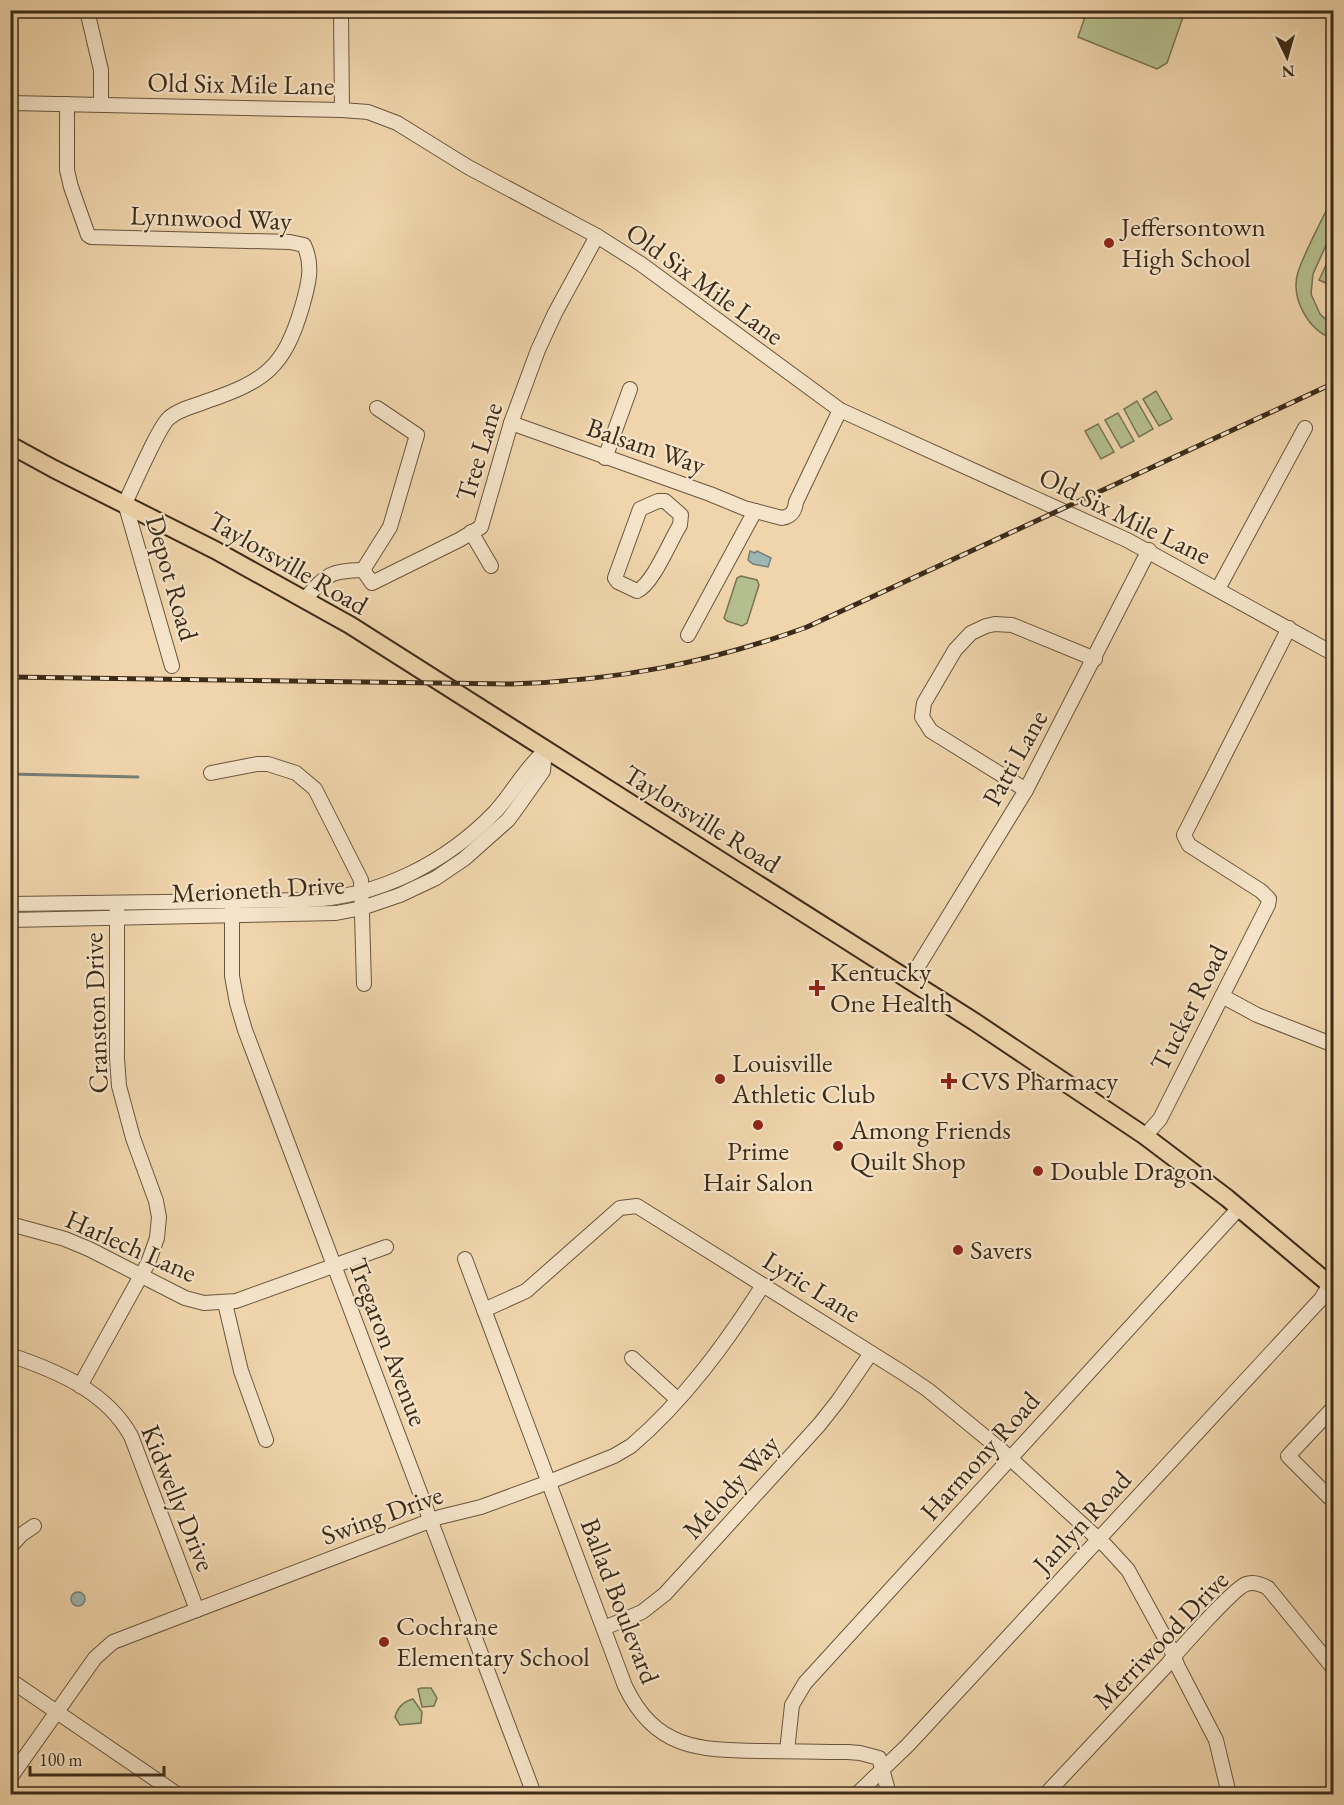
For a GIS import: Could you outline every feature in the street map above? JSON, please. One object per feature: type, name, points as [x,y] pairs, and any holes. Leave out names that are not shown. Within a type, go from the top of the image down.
[{"type":"main road","name":"Taylorsville Road","points":[[10,445],[215,549],[350,625],[1057,1076],[1145,1136],[1332,1283]]},
{"type":"street","points":[[89,10],[101,70],[101,104]]},
{"type":"street","points":[[341,10],[342,110]]},
{"type":"street","name":"Old Six Mile Lane","points":[[10,103],[342,110],[368,112],[397,123],[468,167],[597,236],[641,264],[840,410],[1149,550],[1334,654]]},
{"type":"street","name":"Lynnwood Way","points":[[67,104],[68,179],[88,235],[91,237],[290,242],[304,245],[308,259],[309,285],[292,340],[280,359],[249,385],[183,410],[169,418],[125,503]]},
{"type":"street","name":"Tree Lane","points":[[304,599],[322,580],[335,571],[363,570],[372,584],[481,527],[511,423],[538,350],[597,236]]},
{"type":"street","points":[[605,458],[630,389]]},
{"type":"street","points":[[363,570],[390,527],[417,435],[377,408]]},
{"type":"street","points":[[688,635],[760,512],[782,518],[792,514],[840,410]]},
{"type":"street","name":"Balsam Way","points":[[511,423],[760,512]]},
{"type":"street","points":[[1218,589],[1305,428]]},
{"type":"street","points":[[665,501],[671,481]]},
{"type":"street","points":[[658,501],[665,501],[681,515],[680,525],[643,588],[637,591],[618,582],[615,578],[640,509],[658,501]]},
{"type":"street","name":"Depot Road","points":[[125,503],[172,666]]},
{"type":"street","points":[[471,532],[491,566]]},
{"type":"street","name":"Patti Lane","points":[[909,981],[1026,790],[1149,550]]},
{"type":"street","points":[[1026,790],[931,731],[922,717],[924,704],[955,650],[971,633],[986,626],[1012,625],[1095,659]]},
{"type":"street","name":"Tucker Road","points":[[1145,1136],[1160,1119],[1266,910],[1269,899],[1262,891],[1189,845],[1184,835],[1289,628]]},
{"type":"street","points":[[10,904],[332,899],[362,893],[412,873],[462,842],[505,801],[531,764],[545,751]]},
{"type":"street","name":"Merioneth Drive","points":[[10,920],[336,913],[362,908],[400,895],[436,878],[464,859],[512,814],[543,771],[545,751]]},
{"type":"street","points":[[211,773],[267,764],[288,769],[303,777],[315,789],[361,880],[364,984]]},
{"type":"street","name":"Tregaron Avenue","points":[[231,900],[232,976],[237,1003],[534,1794]]},
{"type":"street","name":"Cranston Drive","points":[[80,1386],[142,1275],[155,1246],[159,1217],[156,1201],[133,1138],[119,1086],[117,902]]},
{"type":"street","points":[[1222,996],[1257,1015],[1334,1046]]},
{"type":"street","name":"Lyric Lane","points":[[484,1310],[526,1291],[615,1211],[630,1206],[642,1209],[928,1390],[1099,1540],[1133,1578],[1216,1740],[1229,1794]]},
{"type":"street","name":"Harmony Road","points":[[787,1751],[790,1713],[795,1697],[805,1683],[1239,1208]]},
{"type":"street","name":"Harlech Lane","points":[[10,1224],[73,1242],[194,1301],[204,1303],[236,1301],[386,1247]]},
{"type":"street","name":"Ballad Boulevard","points":[[465,1259],[632,1700],[645,1717],[662,1732],[684,1744],[706,1750],[860,1753],[879,1758],[883,1770]]},
{"type":"street","name":"Janlyn Road","points":[[883,1770],[1099,1540],[1321,1299],[1332,1283]]},
{"type":"street","name":"Swing Drive","points":[[10,1779],[95,1658],[113,1642],[430,1521],[481,1507],[549,1482],[614,1456],[631,1446],[677,1399],[729,1338],[763,1285]]},
{"type":"street","points":[[225,1303],[241,1371],[267,1440]]},
{"type":"street","name":"Melody Way","points":[[604,1628],[642,1611],[665,1594],[819,1425],[871,1353]]},
{"type":"street","name":"Kidwelly Drive","points":[[10,1355],[80,1386],[114,1411],[131,1436],[197,1610]]},
{"type":"street","points":[[632,1358],[677,1399]]},
{"type":"street","points":[[1334,1407],[1288,1456],[1334,1502]]},
{"type":"street","points":[[10,1547],[21,1535],[34,1527]]},
{"type":"street","name":"Merriwood Drive","points":[[1046,1794],[1241,1587],[1252,1583],[1263,1585],[1274,1594],[1334,1669]]},
{"type":"street","points":[[10,1680],[177,1794]]},
{"type":"street","points":[[857,1794],[883,1770],[889,1794]]},
{"type":"green space","points":[[1087,10],[1185,11],[1167,63],[1157,69],[1078,37]]},
{"type":"green space","points":[[1333,196],[1333,230],[1313,274],[1311,294],[1320,314],[1333,326],[1333,339],[1316,328],[1303,312],[1296,282],[1306,253]]},
{"type":"green space","points":[[1333,250],[1333,286],[1319,280]]},
{"type":"green space","points":[[1156,391],[1172,419],[1159,426],[1143,399]]},
{"type":"green space","points":[[1137,401],[1153,429],[1139,437],[1124,409]]},
{"type":"green space","points":[[1118,413],[1134,441],[1121,448],[1105,420]]},
{"type":"green space","points":[[1098,424],[1114,452],[1101,459],[1085,431]]},
{"type":"green space","points":[[741,576],[757,580],[759,585],[747,623],[742,626],[724,618],[737,578]]},
{"type":"green space","points":[[431,1688],[437,1698],[434,1706],[422,1707],[418,1689]]},
{"type":"green space","points":[[413,1699],[422,1712],[421,1723],[400,1725],[395,1717],[397,1711],[404,1703]]},
{"type":"water","points":[[750,551],[755,553],[757,551],[771,558],[768,567],[753,564],[748,560]]},
{"type":"water","points":[[75,1592],[81,1592],[85,1599],[81,1606],[75,1606],[71,1602],[71,1596]]},
{"type":"waterway","points":[[10,774],[138,777]]},
{"type":"railway","points":[[10,677],[510,684],[587,679],[698,660],[734,651],[807,627],[1334,383]]},
{"type":"place","name":"Jeffersontown High School","points":[[1109,243]]},
{"type":"place","name":"Kentucky One Health","points":[[817,988]]},
{"type":"place","name":"Louisville Athletic Club","points":[[720,1079]]},
{"type":"place","name":"CVS Pharmacy","points":[[949,1081]]},
{"type":"place","name":"Prime Hair Salon","points":[[758,1125]]},
{"type":"place","name":"Among Friends Quilt Shop","points":[[838,1146]]},
{"type":"place","name":"Double Dragon","points":[[1038,1171]]},
{"type":"place","name":"Savers","points":[[958,1250]]},
{"type":"place","name":"Cochrane Elementary School","points":[[384,1642]]}]
